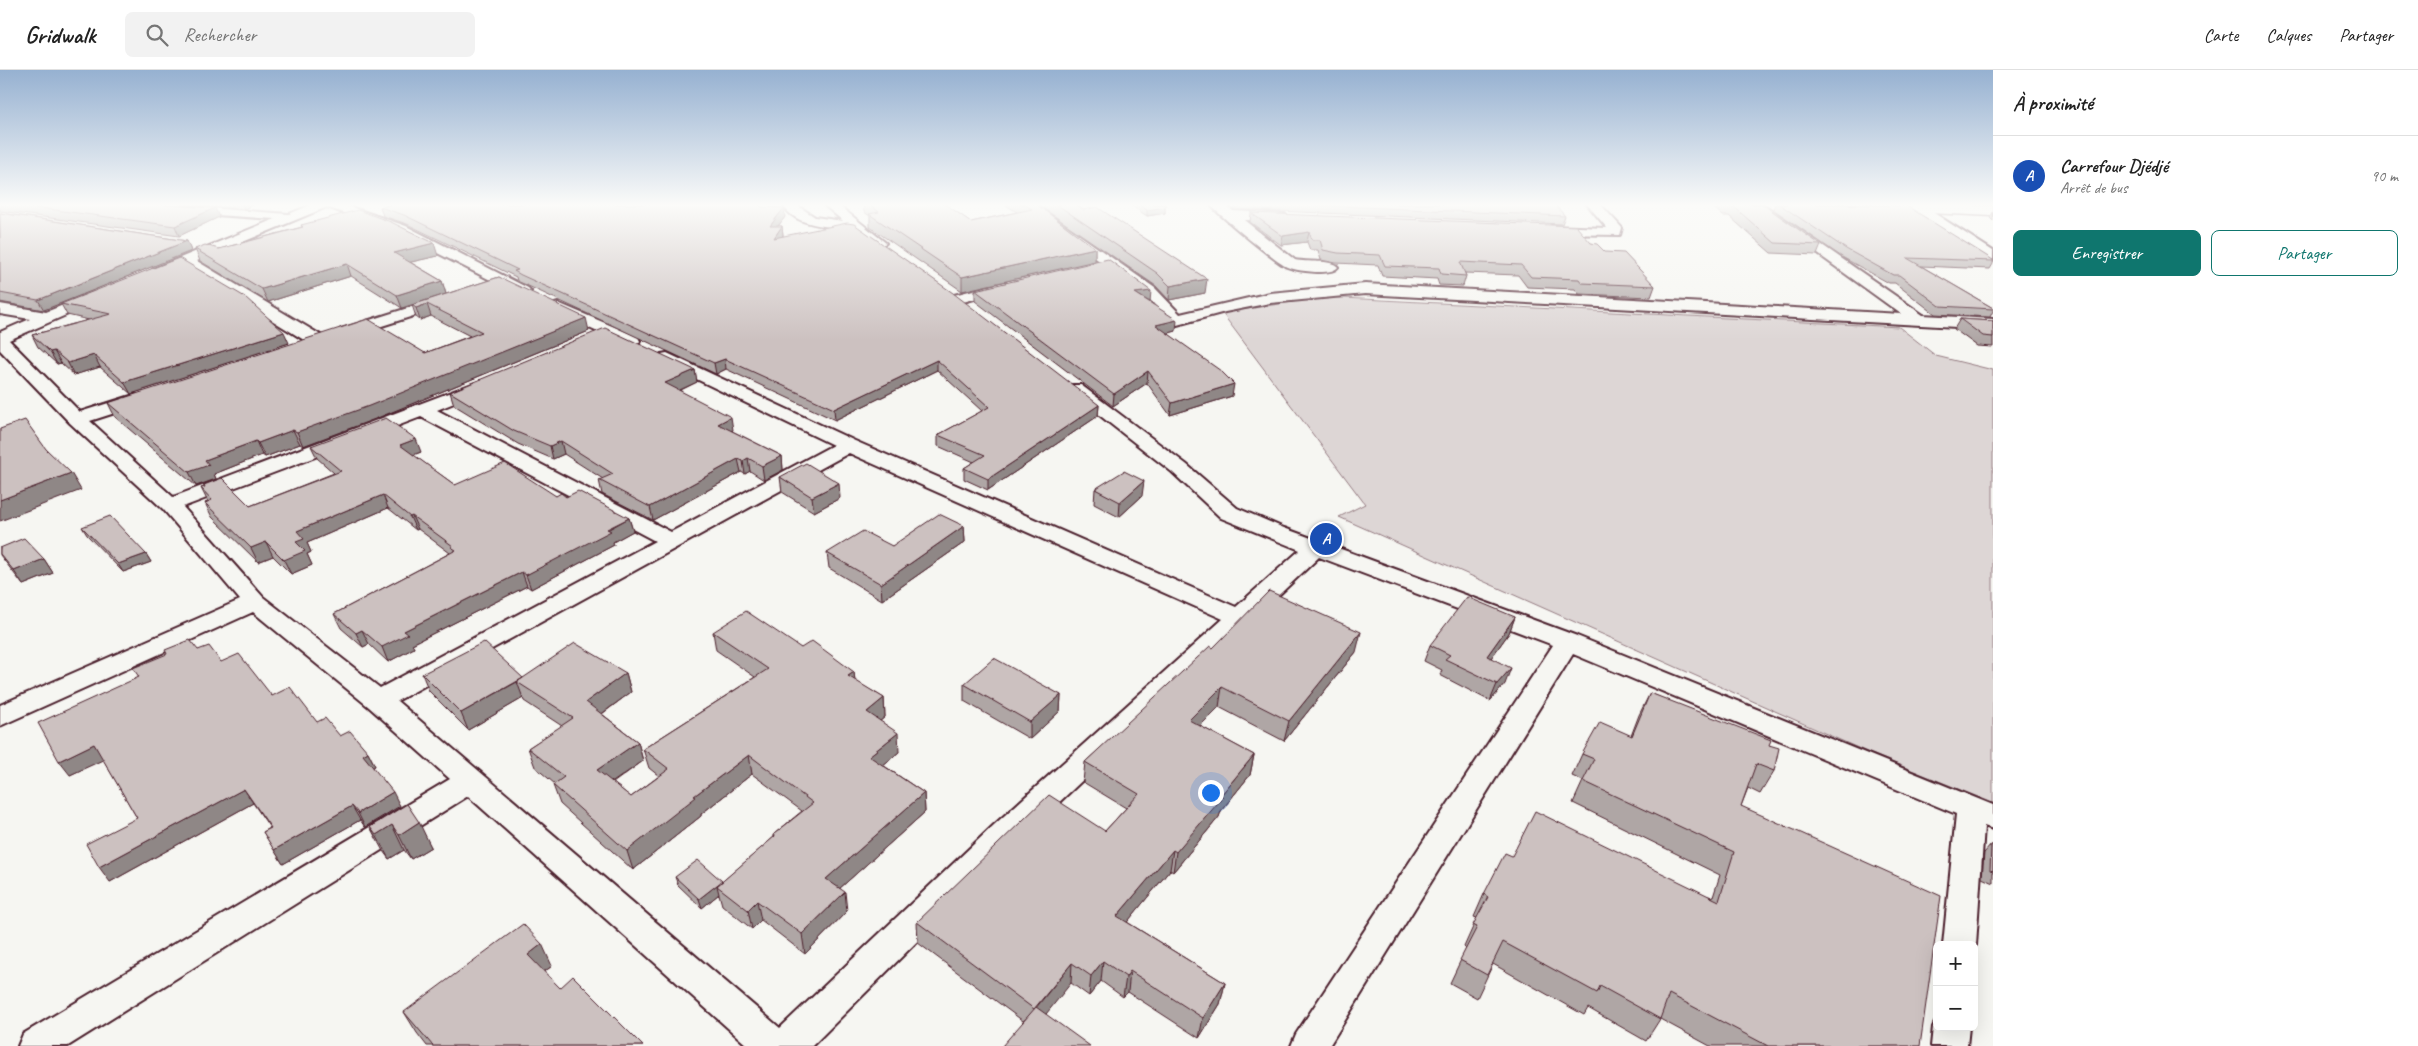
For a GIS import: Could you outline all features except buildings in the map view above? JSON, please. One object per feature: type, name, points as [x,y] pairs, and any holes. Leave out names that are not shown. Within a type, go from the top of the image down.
[{"type":"street","points":[[142,279],[210,250]]},
{"type":"street","points":[[441,250],[505,282],[848,445],[1238,617]]},
{"type":"street","points":[[889,250],[894,253]]},
{"type":"street","points":[[1093,250],[1150,291],[1177,320],[1266,298],[1312,292],[1366,289],[1993,324]]},
{"type":"street","points":[[1273,250],[1290,263],[1303,267],[1331,267]]},
{"type":"street","points":[[1820,250],[1921,321]]},
{"type":"street","points":[[186,261],[318,341]]},
{"type":"street","points":[[1094,267],[1112,263]]},
{"type":"street","points":[[486,288],[505,282]]},
{"type":"street","points":[[982,316],[951,292],[1020,284]]},
{"type":"street","points":[[107,293],[45,318],[0,339],[77,419],[170,505],[256,602],[378,700],[774,1046]]},
{"type":"street","points":[[299,347],[458,297]]},
{"type":"street","points":[[0,309],[45,318]]},
{"type":"street","points":[[583,342],[610,331]]},
{"type":"street","points":[[1059,377],[1180,468],[1196,485],[1229,512],[1315,548],[1568,642],[1982,813],[1960,941]]},
{"type":"street","points":[[170,505],[422,410],[493,380]]},
{"type":"street","points":[[77,419],[151,395]]},
{"type":"street","points":[[422,410],[672,541]]},
{"type":"street","points":[[378,700],[848,445]]},
{"type":"street","points":[[787,1046],[1006,832],[1315,548]]},
{"type":"street","points":[[0,716],[256,602]]},
{"type":"street","points":[[1316,1043],[1568,642]]},
{"type":"street","points":[[36,1046],[471,780]]},
{"type":"street","points":[[1949,1046],[1951,1031]]},
{"type":"shaded area","points":[[1324,297],[1899,327],[1936,356],[1993,370],[1993,803],[1867,752],[1339,517],[1365,504],[1222,313]]},
{"type":"place","name":"Carrefour Djédjé","points":[[1326,539]]}]
